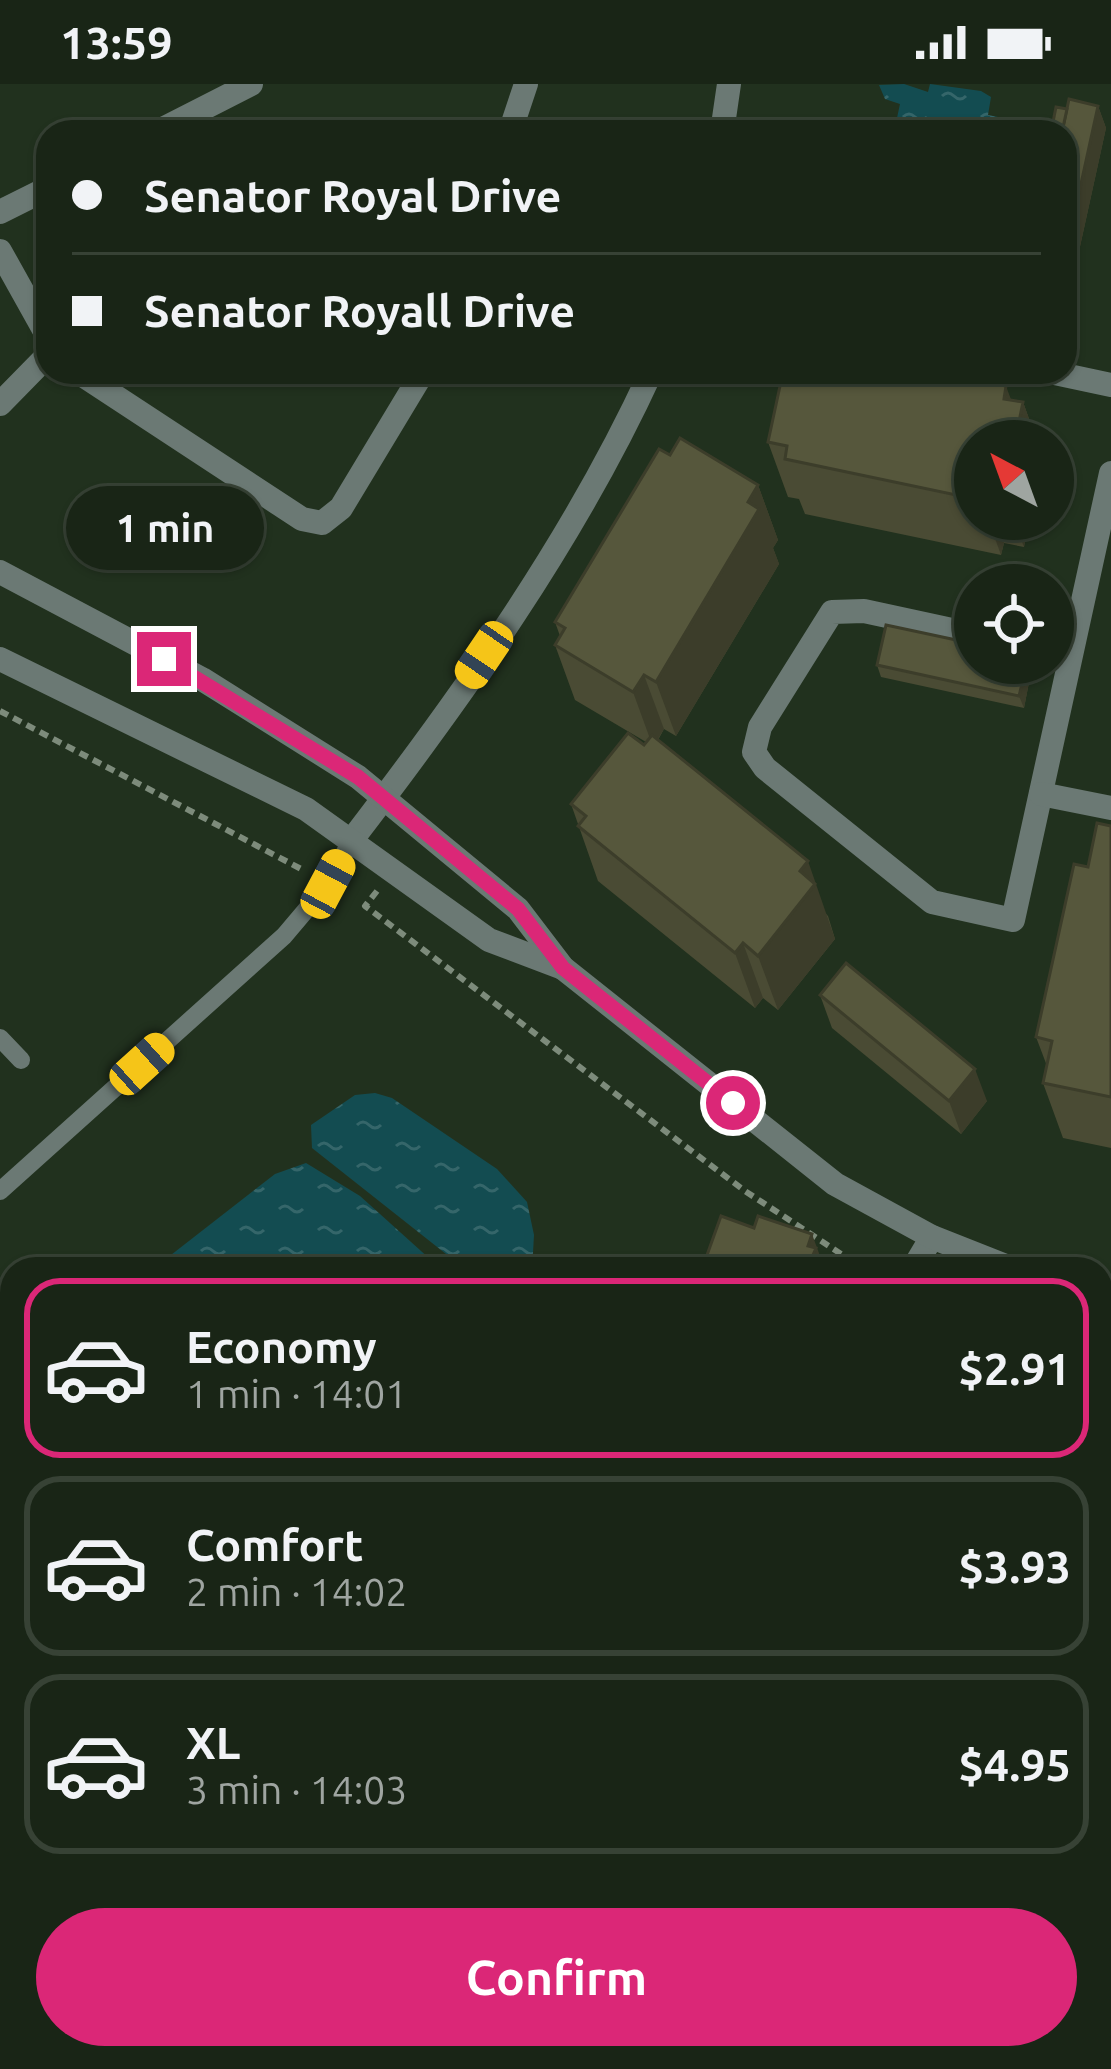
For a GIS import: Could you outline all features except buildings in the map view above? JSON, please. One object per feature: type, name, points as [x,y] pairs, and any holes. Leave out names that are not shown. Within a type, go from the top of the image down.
[{"type":"street","points":[[180,120],[251,84]]},
{"type":"street","points":[[514,120],[526,84]]},
{"type":"street","points":[[724,120],[729,84]]},
{"type":"street","points":[[0,212],[36,194]]},
{"type":"street","points":[[0,250],[36,315]]},
{"type":"street","points":[[0,404],[36,367]]},
{"type":"street","points":[[1077,378],[1111,385]]},
{"type":"street","points":[[96,384],[302,518],[322,523],[341,508],[416,384]]},
{"type":"street","points":[[351,841],[552,555],[606,464],[645,384]]},
{"type":"street","points":[[1074,610],[1111,473]]},
{"type":"street","points":[[0,572],[237,699],[385,797],[518,909],[563,968],[836,1184],[932,1237],[983,1257]]},
{"type":"street","points":[[954,630],[864,611],[832,612],[757,731],[758,761],[917,892],[970,915],[1013,920],[1041,794],[1058,684]]},
{"type":"street","points":[[0,659],[262,785],[351,841],[489,940],[563,968]]},
{"type":"street","points":[[1041,794],[1111,808]]},
{"type":"street","points":[[921,1257],[932,1237]]},
{"type":"lane","points":[[0,1191],[284,936],[328,884],[351,841]]},
{"type":"lane","points":[[0,1038],[21,1060]]},
{"type":"path","points":[[0,711],[244,835],[365,906],[745,1191],[846,1257]]},
{"type":"path","points":[[365,906],[379,888]]},
{"type":"water","points":[[904,84],[928,92],[930,84],[981,91],[991,97],[988,115],[1013,120],[897,120],[900,104],[885,99],[879,85]]},
{"type":"water","points":[[375,1093],[392,1098],[497,1169],[527,1202],[533,1257],[450,1257],[312,1148],[311,1125],[355,1095]]},
{"type":"water","points":[[306,1163],[360,1196],[428,1257],[168,1257],[275,1174]]},
{"type":"route","points":[[164,659],[237,699],[358,777],[518,909],[563,968],[733,1103]]}]
